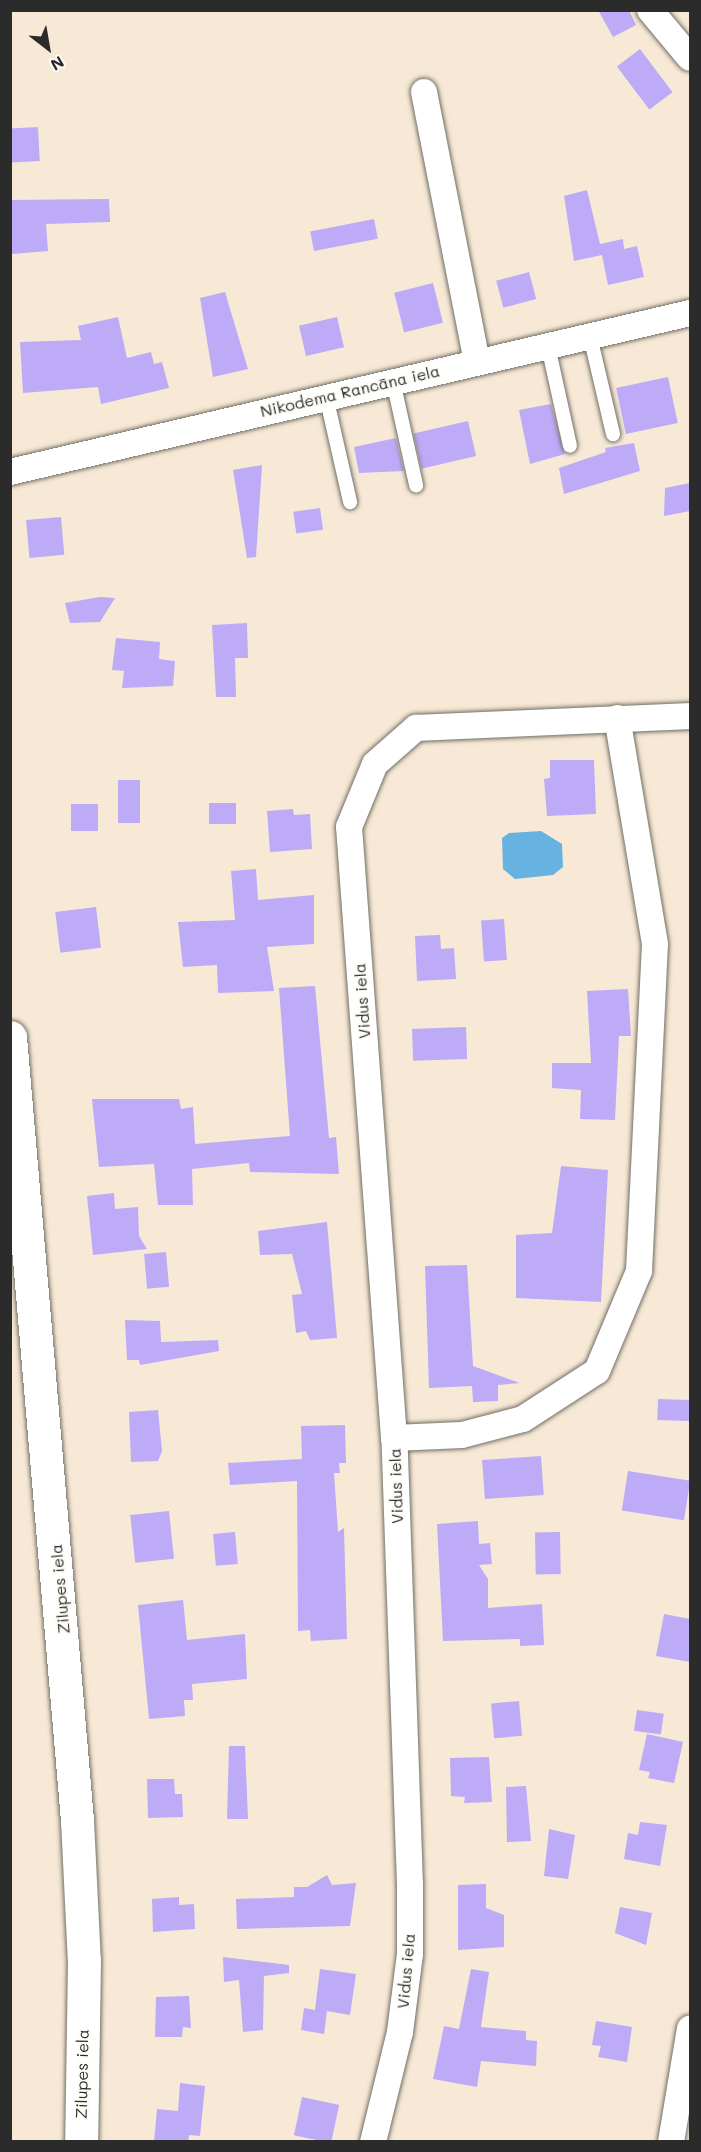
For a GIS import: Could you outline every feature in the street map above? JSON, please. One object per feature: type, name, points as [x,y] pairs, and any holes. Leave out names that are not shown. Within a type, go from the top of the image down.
[{"type":"main road","name":"Zilupes iela","points":[[10,1037],[77,1820],[84,1962],[81,2142]]},
{"type":"street","points":[[650,10],[690,58]]},
{"type":"street","points":[[424,92],[477,362]]},
{"type":"street","name":"Nikodema Rancāna iela","points":[[10,472],[326,396],[690,313]]},
{"type":"street","points":[[394,1438],[462,1435],[523,1419],[597,1371],[639,1271],[655,944],[617,718],[690,716]]},
{"type":"street","name":"Vidus iela","points":[[373,2142],[400,2032],[410,1954],[394,1438],[349,827],[375,764],[416,728],[617,718]]},
{"type":"street","points":[[671,2142],[690,2029]]},
{"type":"lane","points":[[590,336],[613,434]]},
{"type":"lane","points":[[548,346],[570,446]]},
{"type":"lane","points":[[393,381],[416,485]]},
{"type":"lane","points":[[326,396],[350,502]]},
{"type":"water","points":[[541,831],[562,844],[563,867],[553,875],[515,879],[503,869],[502,838],[509,833]]},
{"type":"building","points":[[598,10],[629,10],[636,25],[613,37]]},
{"type":"building","points":[[640,49],[672,92],[649,110],[617,66]]},
{"type":"building","points":[[38,127],[40,161],[12,162],[10,128]]},
{"type":"building","points":[[587,190],[600,244],[623,239],[624,249],[637,246],[644,277],[608,285],[602,255],[574,261],[564,196]]},
{"type":"building","points":[[109,199],[110,222],[46,224],[48,251],[12,254],[10,200]]},
{"type":"building","points":[[374,219],[378,239],[314,251],[310,231]]},
{"type":"building","points":[[529,272],[536,299],[503,308],[496,281]]},
{"type":"building","points":[[433,283],[443,323],[404,332],[394,293]]},
{"type":"building","points":[[225,292],[248,369],[213,377],[200,298]]},
{"type":"building","points":[[118,317],[127,358],[151,352],[154,364],[162,362],[169,388],[101,404],[98,387],[23,393],[20,342],[81,340],[78,326]]},
{"type":"building","points":[[337,317],[344,347],[306,356],[299,326]]},
{"type":"building","points":[[668,377],[678,423],[626,434],[616,388]]},
{"type":"building","points":[[551,404],[565,454],[530,464],[519,410]]},
{"type":"building","points":[[468,421],[476,456],[422,469],[413,434]]},
{"type":"building","points":[[396,438],[404,471],[359,473],[354,447]]},
{"type":"building","points":[[634,443],[640,471],[564,494],[559,468],[606,452],[605,448]]},
{"type":"building","points":[[262,465],[256,557],[247,558],[233,470]]},
{"type":"building","points":[[690,483],[690,511],[664,516],[665,488]]},
{"type":"building","points":[[320,508],[323,530],[296,534],[293,512]]},
{"type":"building","points":[[61,517],[64,555],[29,558],[26,520]]},
{"type":"building","points":[[100,597],[115,598],[100,622],[70,623],[65,603]]},
{"type":"building","points":[[247,623],[248,658],[235,658],[236,697],[216,697],[212,625]]},
{"type":"building","points":[[116,638],[160,642],[159,659],[175,661],[173,686],[122,688],[124,671],[112,670]]},
{"type":"building","points":[[550,760],[594,760],[596,814],[547,816],[544,779],[550,778]]},
{"type":"building","points":[[118,780],[140,780],[140,823],[118,823]]},
{"type":"building","points":[[209,803],[236,803],[236,824],[209,824]]},
{"type":"building","points":[[71,804],[98,804],[98,831],[71,831]]},
{"type":"building","points":[[293,809],[294,815],[310,814],[312,849],[270,852],[267,811]]},
{"type":"building","points":[[256,869],[258,900],[314,895],[314,944],[267,947],[274,991],[218,993],[217,965],[183,967],[178,922],[235,920],[231,871]]},
{"type":"building","points":[[96,907],[101,948],[60,953],[55,912]]},
{"type":"building","points":[[504,919],[507,960],[484,962],[481,921]]},
{"type":"building","points":[[440,935],[441,949],[454,948],[456,979],[417,981],[415,936]]},
{"type":"building","points":[[315,986],[329,1138],[336,1137],[339,1174],[250,1172],[249,1163],[192,1169],[193,1205],[158,1205],[154,1164],[99,1167],[92,1099],[179,1099],[181,1109],[193,1107],[195,1144],[290,1136],[279,988]]},
{"type":"building","points":[[628,989],[631,1036],[619,1036],[615,1120],[580,1119],[581,1090],[552,1088],[552,1063],[591,1063],[587,991]]},
{"type":"building","points":[[466,1027],[467,1059],[413,1061],[412,1029]]},
{"type":"building","points":[[561,1166],[608,1170],[601,1302],[516,1298],[516,1235],[552,1233]]},
{"type":"building","points":[[114,1193],[115,1209],[138,1207],[139,1236],[147,1249],[93,1255],[87,1196]]},
{"type":"building","points":[[327,1222],[337,1338],[310,1340],[306,1331],[296,1333],[292,1295],[302,1294],[292,1254],[260,1255],[258,1231]]},
{"type":"building","points":[[166,1252],[169,1287],[147,1289],[144,1254]]},
{"type":"building","points":[[467,1265],[473,1366],[520,1383],[498,1385],[498,1401],[473,1402],[472,1386],[429,1388],[425,1266]]},
{"type":"building","points":[[125,1320],[160,1321],[161,1342],[218,1340],[219,1351],[140,1365],[139,1360],[127,1360]]},
{"type":"building","points":[[658,1399],[690,1400],[689,1421],[657,1420]]},
{"type":"building","points":[[158,1410],[162,1451],[158,1461],[131,1462],[129,1412]]},
{"type":"building","points":[[345,1425],[346,1463],[339,1463],[340,1473],[334,1473],[338,1532],[344,1528],[347,1639],[311,1641],[310,1630],[298,1631],[297,1481],[230,1485],[228,1463],[302,1459],[301,1426]]},
{"type":"building","points":[[541,1456],[544,1495],[485,1499],[482,1460]]},
{"type":"building","points":[[628,1471],[690,1481],[684,1520],[622,1511]]},
{"type":"building","points":[[169,1511],[174,1559],[135,1563],[130,1515]]},
{"type":"building","points":[[478,1521],[479,1544],[490,1543],[492,1564],[479,1565],[488,1579],[488,1608],[542,1604],[544,1645],[520,1646],[520,1639],[443,1641],[437,1524]]},
{"type":"building","points":[[235,1532],[238,1564],[216,1566],[213,1534]]},
{"type":"building","points":[[535,1532],[560,1532],[561,1574],[536,1574]]},
{"type":"building","points":[[183,1600],[187,1640],[245,1634],[247,1679],[192,1684],[193,1700],[184,1700],[185,1716],[149,1719],[138,1605]]},
{"type":"building","points":[[664,1614],[690,1619],[690,1662],[656,1656]]},
{"type":"building","points":[[519,1701],[522,1736],[494,1738],[491,1703]]},
{"type":"building","points":[[637,1710],[664,1714],[661,1735],[634,1731]]},
{"type":"building","points":[[647,1734],[683,1742],[674,1783],[648,1778],[650,1772],[639,1770]]},
{"type":"building","points":[[229,1746],[245,1746],[248,1819],[227,1819]]},
{"type":"building","points":[[489,1757],[492,1802],[464,1803],[465,1797],[451,1796],[450,1758]]},
{"type":"building","points":[[147,1779],[174,1779],[175,1794],[182,1794],[183,1817],[148,1818]]},
{"type":"building","points":[[526,1786],[531,1841],[507,1842],[506,1787]]},
{"type":"building","points":[[640,1822],[667,1825],[660,1866],[624,1859],[628,1833],[638,1835]]},
{"type":"building","points":[[549,1829],[575,1835],[568,1879],[544,1876]]},
{"type":"building","points":[[327,1875],[332,1885],[356,1883],[350,1926],[237,1929],[236,1899],[294,1897],[294,1887],[307,1887]]},
{"type":"building","points":[[486,1884],[486,1908],[504,1915],[504,1947],[458,1950],[458,1885]]},
{"type":"building","points":[[179,1897],[179,1905],[194,1904],[195,1929],[153,1932],[152,1899]]},
{"type":"building","points":[[620,1907],[652,1913],[646,1945],[615,1933]]},
{"type":"building","points":[[223,1957],[289,1965],[289,1973],[264,1976],[263,2030],[243,2032],[239,1980],[224,1982]]},
{"type":"building","points":[[320,1969],[356,1974],[350,2015],[327,2011],[324,2034],[301,2030],[304,2008],[315,2010]]},
{"type":"building","points":[[471,1969],[489,1972],[481,2027],[526,2031],[526,2040],[537,2041],[536,2066],[481,2061],[477,2087],[433,2079],[444,2026],[459,2029]]},
{"type":"building","points":[[189,1996],[191,2028],[183,2027],[182,2037],[155,2037],[156,1997]]},
{"type":"building","points":[[596,2021],[632,2027],[627,2062],[598,2057],[601,2046],[592,2045]]},
{"type":"building","points":[[180,2083],[205,2086],[200,2136],[189,2135],[188,2142],[154,2142],[157,2109],[178,2111]]},
{"type":"building","points":[[302,2097],[339,2105],[331,2142],[294,2135]]}]
